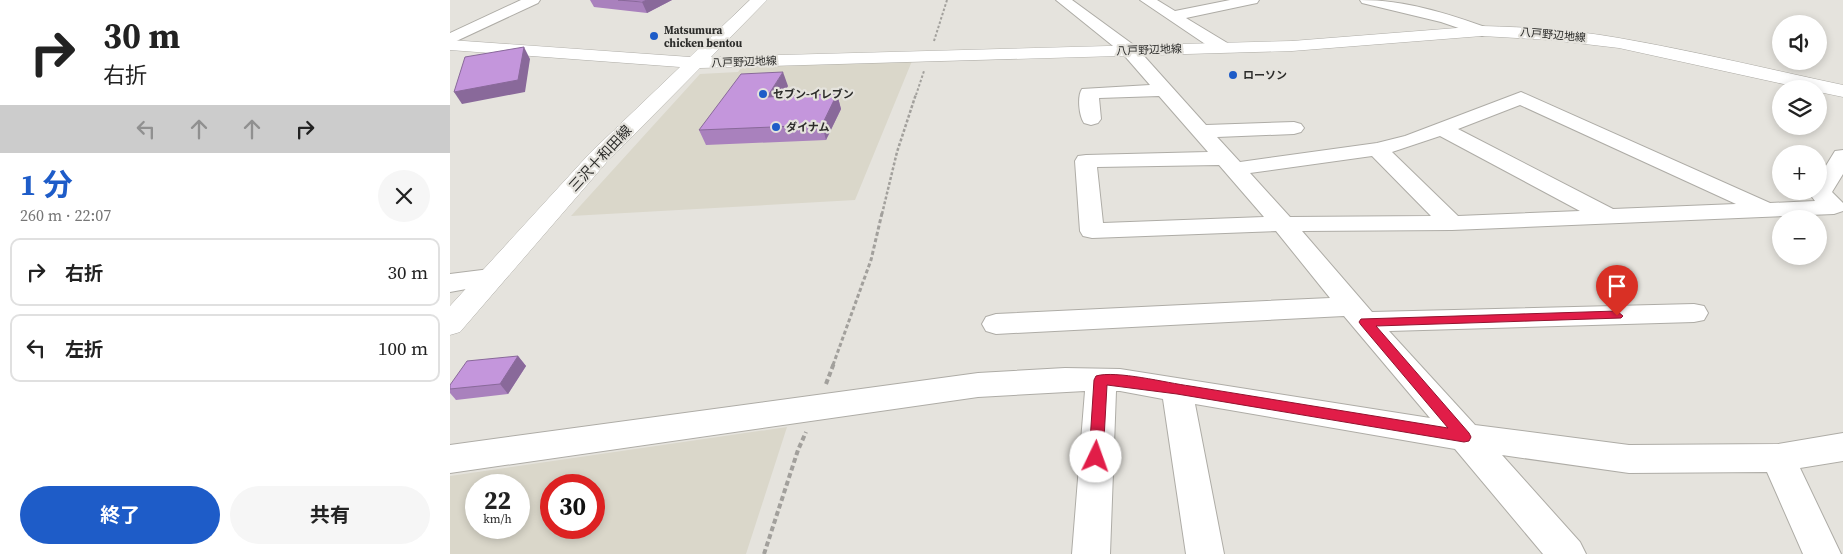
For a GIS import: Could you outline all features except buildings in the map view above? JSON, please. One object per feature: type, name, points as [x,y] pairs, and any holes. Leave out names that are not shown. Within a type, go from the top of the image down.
[{"type":"main road","name":"三沢十和田線","points":[[450,325],[490,277],[598,158],[759,0]]},
{"type":"main road","name":"八戸野辺地線","points":[[450,45],[694,63],[1342,44],[1482,32],[1542,34],[1619,43],[1843,91]]},
{"type":"street","points":[[450,39],[533,0]]},
{"type":"street","points":[[1063,0],[1129,50],[1283,224],[1358,314],[1566,554]]},
{"type":"street","points":[[1147,0],[1223,48]]},
{"type":"street","points":[[1173,16],[1252,0]]},
{"type":"street","points":[[1367,0],[1388,2],[1446,18],[1482,32]]},
{"type":"street","points":[[1091,119],[1088,93],[1163,90]]},
{"type":"street","points":[[1766,210],[1521,98],[1412,140],[1377,149],[1230,164],[1086,162],[1092,231],[1283,224],[1452,223],[1610,216],[1766,210],[1834,207],[1820,193],[1843,156]]},
{"type":"street","points":[[1200,131],[1294,128]]},
{"type":"street","points":[[1442,129],[1610,216]]},
{"type":"street","points":[[1377,149],[1452,223]]},
{"type":"street","points":[[450,283],[490,277]]},
{"type":"street","points":[[996,324],[1358,314],[1694,314]]},
{"type":"street","points":[[450,459],[978,385],[1065,378],[1120,380],[1464,437],[1629,460],[1778,458],[1843,447]]},
{"type":"street","points":[[1091,554],[1101,380]]},
{"type":"street","points":[[1177,389],[1205,554]]},
{"type":"street","points":[[1778,458],[1822,554]]},
{"type":"path","points":[[764,554],[798,450],[817,407],[871,260],[897,152],[947,0]]},
{"type":"shaded area","points":[[912,61],[855,200],[571,216],[700,74],[738,72],[742,67]]},
{"type":"shaded area","points":[[787,427],[746,554],[450,554],[450,476]]},
{"type":"place","name":"Matsumura chicken bentou","points":[[654,36]]},
{"type":"place","name":"ローソン","points":[[1233,75]]},
{"type":"place","name":"セブン-イレブン","points":[[763,94]]},
{"type":"place","name":"ダイナム","points":[[776,127]]},
{"type":"route","points":[[1096,457],[1101,380],[1120,380],[1464,437],[1365,322],[1617,316]]}]
